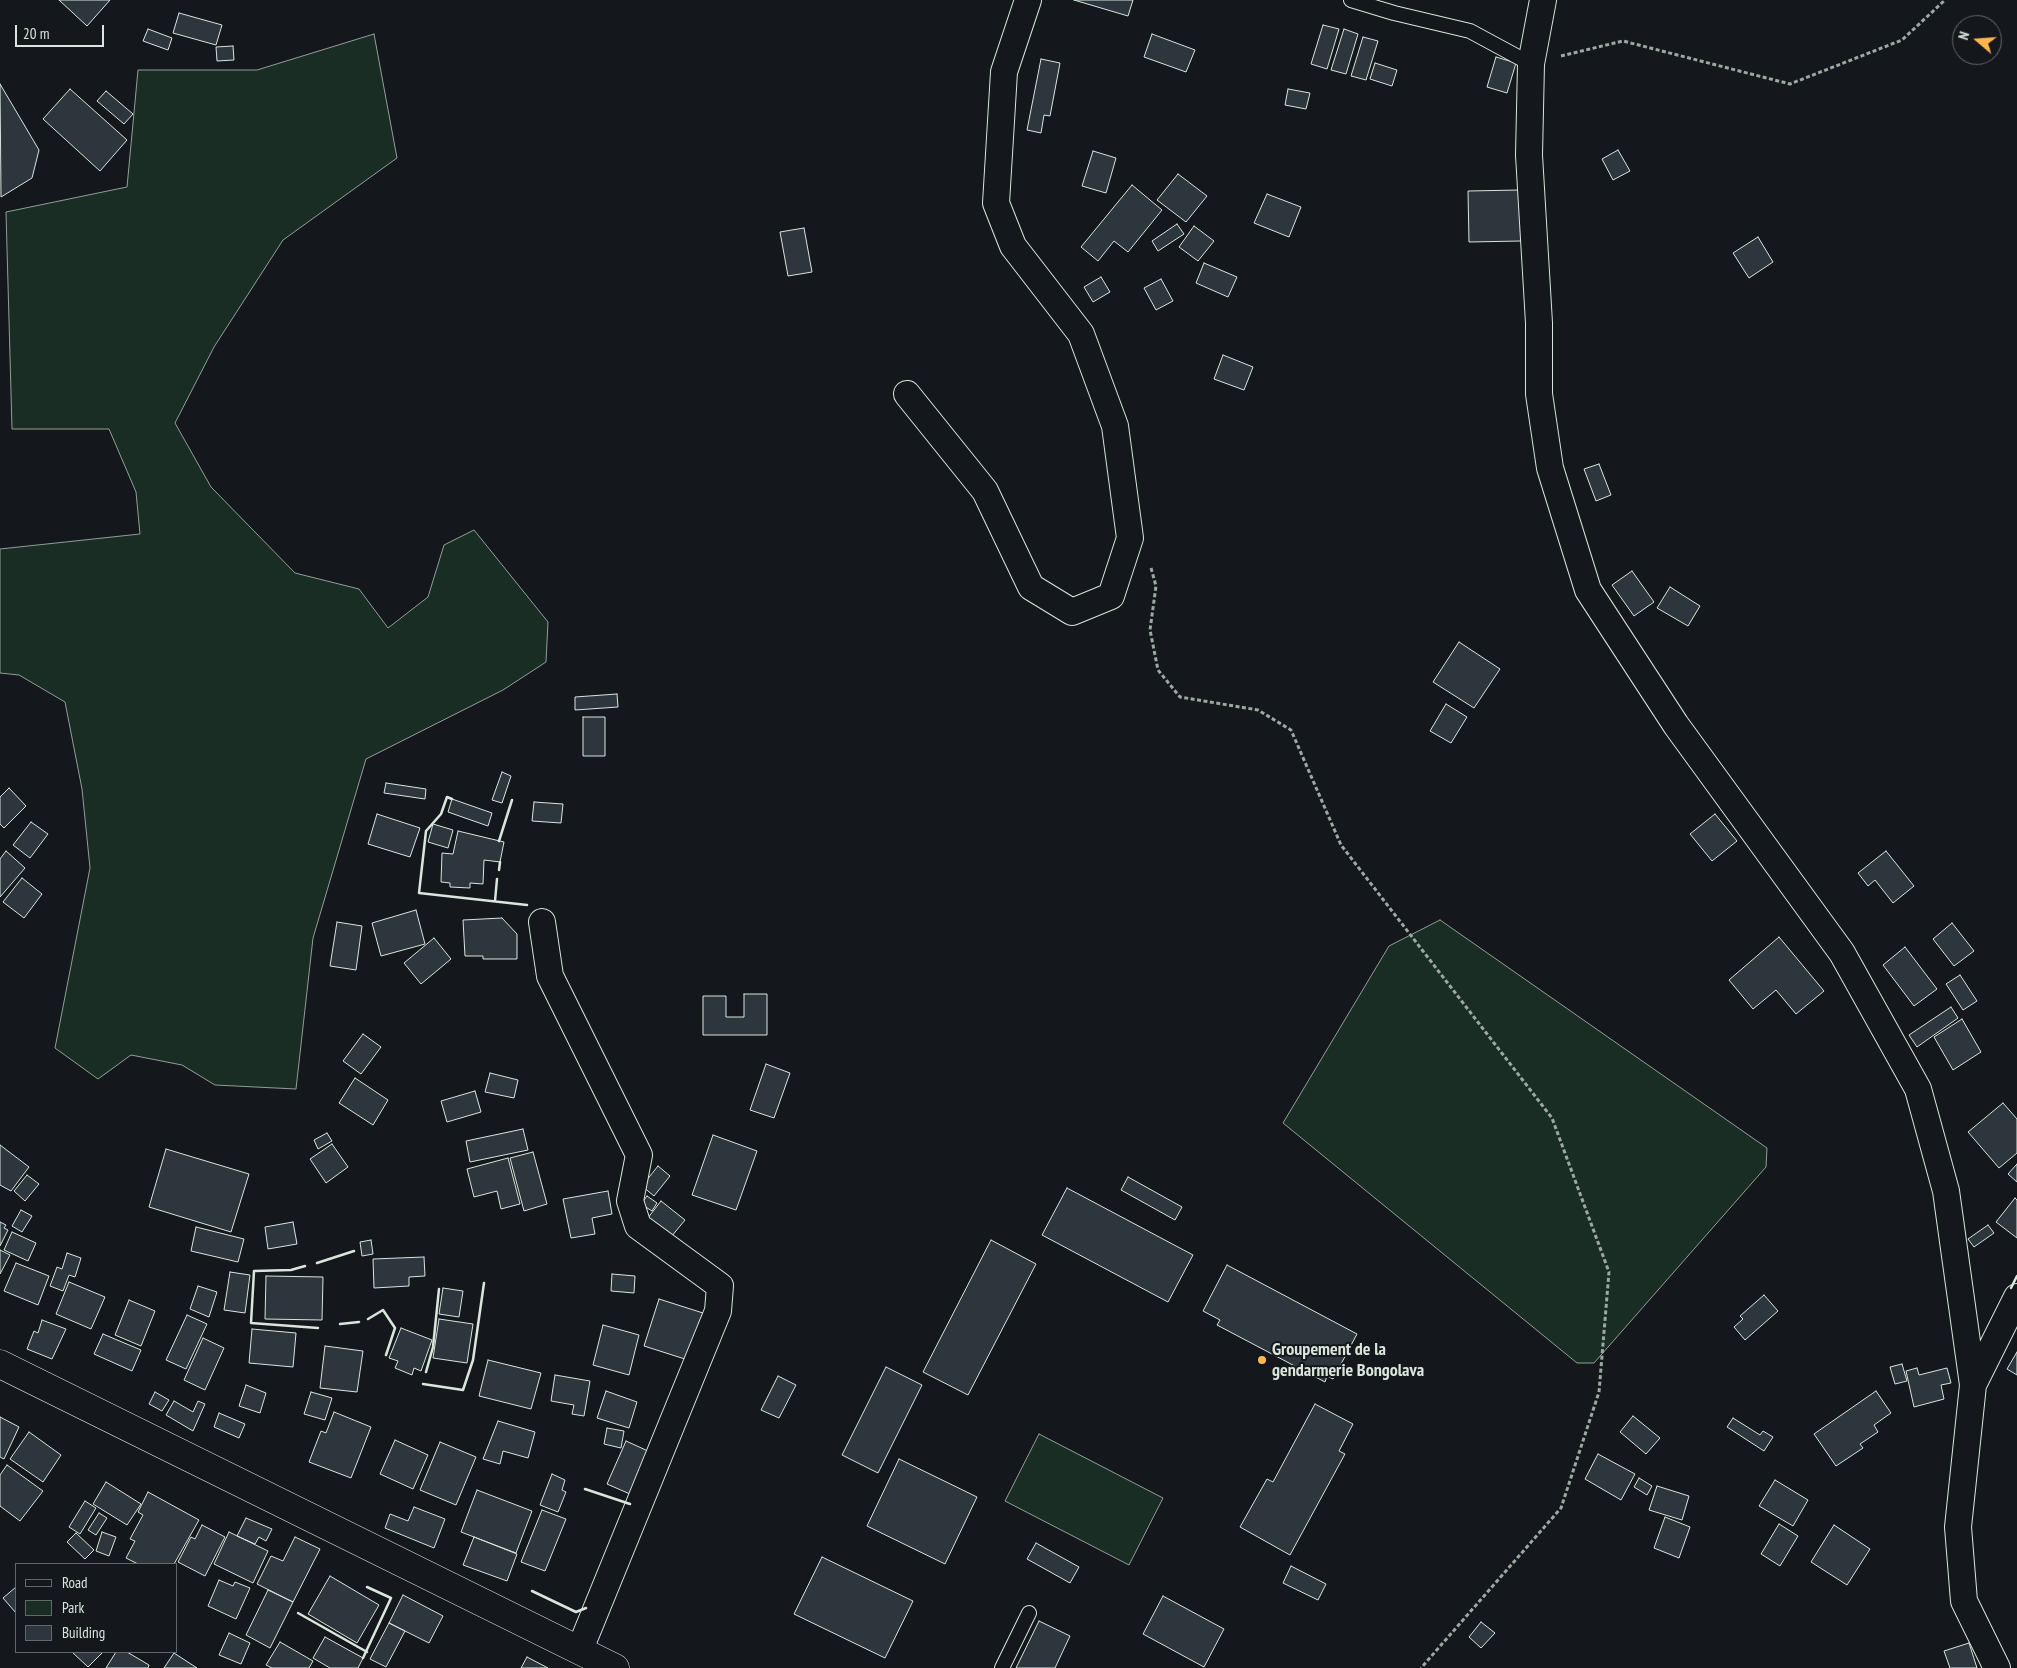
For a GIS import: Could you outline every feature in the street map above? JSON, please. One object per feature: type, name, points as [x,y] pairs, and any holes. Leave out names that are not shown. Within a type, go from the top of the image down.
[{"type":"main road","points":[[0,1364],[615,1668]]},
{"type":"street","points":[[907,394],[985,491],[1031,586],[1072,612],[1111,596],[1130,538],[1115,426],[1081,334],[1013,246],[996,203],[1004,72],[1028,0]]},
{"type":"street","points":[[1543,0],[1531,64],[1528,154],[1539,323],[1539,394],[1550,468],[1588,590],[1676,725],[1842,953],[1918,1089],[1946,1191],[1972,1385],[1958,1527],[1964,1601],[1997,1668]]},
{"type":"street","points":[[542,922],[550,976],[639,1155],[630,1201],[638,1226],[720,1286],[718,1312],[580,1650]]},
{"type":"street","points":[[1972,1385],[2017,1297]]},
{"type":"lane","points":[[1351,0],[1394,13],[1470,31],[1531,64]]},
{"type":"lane","points":[[1002,1668],[1029,1613]]},
{"type":"path","points":[[1531,64],[1623,41],[1790,84],[1902,40],[1945,0]]},
{"type":"path","points":[[1130,538],[1146,551],[1156,586],[1150,630],[1158,670],[1180,697],[1258,710],[1291,730],[1341,845],[1552,1118],[1608,1272],[1598,1392],[1561,1508],[1421,1668]]},
{"type":"green space","points":[[374,34],[397,158],[283,240],[214,347],[175,423],[211,487],[295,573],[359,589],[388,628],[428,597],[444,545],[474,530],[548,622],[546,662],[503,690],[366,759],[313,938],[296,1089],[215,1085],[182,1065],[131,1055],[98,1079],[55,1048],[90,868],[82,789],[65,702],[19,675],[0,673],[0,549],[140,534],[136,492],[109,429],[12,429],[6,212],[127,187],[138,70],[257,70]]},
{"type":"green space","points":[[1440,920],[1767,1148],[1766,1167],[1594,1363],[1577,1363],[1283,1123],[1389,946]]},
{"type":"green space","points":[[1039,1434],[1163,1498],[1129,1565],[1005,1501]]},
{"type":"building","points":[[59,0],[110,0],[87,26]]},
{"type":"building","points":[[1074,0],[1133,0],[1128,16]]},
{"type":"building","points":[[179,13],[222,25],[216,45],[173,33]]},
{"type":"building","points":[[1323,25],[1339,29],[1327,69],[1311,64]]},
{"type":"building","points":[[148,29],[172,38],[168,50],[143,41]]},
{"type":"building","points":[[1344,29],[1358,34],[1346,74],[1331,70]]},
{"type":"building","points":[[1152,34],[1195,50],[1186,72],[1144,57]]},
{"type":"building","points":[[1363,37],[1378,41],[1366,80],[1351,76]]},
{"type":"building","points":[[233,46],[234,60],[217,61],[216,47]]},
{"type":"building","points":[[1496,57],[1516,63],[1507,93],[1487,87]]},
{"type":"building","points":[[1041,59],[1060,63],[1050,116],[1044,115],[1041,133],[1027,130]]},
{"type":"building","points":[[1375,63],[1397,70],[1392,86],[1370,79]]},
{"type":"building","points":[[0,84],[39,150],[32,178],[1,197]]},
{"type":"building","points":[[70,89],[127,140],[100,171],[43,119]]},
{"type":"building","points":[[1288,89],[1310,93],[1306,109],[1285,105]]},
{"type":"building","points":[[106,91],[133,114],[124,124],[97,101]]},
{"type":"building","points":[[1618,150],[1630,171],[1613,180],[1602,159]]},
{"type":"building","points":[[1093,151],[1116,158],[1106,193],[1082,186]]},
{"type":"building","points":[[1178,174],[1207,196],[1186,222],[1157,200]]},
{"type":"building","points":[[1132,185],[1162,210],[1128,252],[1114,241],[1098,261],[1081,247]]},
{"type":"building","points":[[1520,190],[1521,241],[1469,242],[1468,191]]},
{"type":"building","points":[[1267,194],[1301,207],[1289,237],[1254,223]]},
{"type":"building","points":[[1177,224],[1184,234],[1158,251],[1152,241]]},
{"type":"building","points":[[1194,226],[1214,241],[1198,261],[1179,247]]},
{"type":"building","points":[[804,228],[812,272],[788,276],[780,232]]},
{"type":"building","points":[[1758,237],[1773,262],[1749,278],[1733,253]]},
{"type":"building","points":[[1204,263],[1237,277],[1228,297],[1196,283]]},
{"type":"building","points":[[1101,277],[1110,292],[1093,302],[1084,287]]},
{"type":"building","points":[[1161,279],[1173,301],[1156,310],[1144,288]]},
{"type":"building","points":[[1223,355],[1253,367],[1244,390],[1214,379]]},
{"type":"building","points":[[1599,464],[1611,495],[1596,501],[1584,469]]},
{"type":"building","points":[[1632,571],[1654,602],[1634,616],[1612,585]]},
{"type":"building","points":[[1670,587],[1700,606],[1688,626],[1657,608]]},
{"type":"building","points":[[1459,642],[1500,669],[1474,708],[1433,682]]},
{"type":"building","points":[[617,694],[618,707],[575,710],[575,697]]},
{"type":"building","points":[[1446,704],[1467,717],[1451,743],[1430,731]]},
{"type":"building","points":[[583,717],[605,717],[605,756],[583,756]]},
{"type":"building","points":[[502,772],[511,776],[502,803],[492,800]]},
{"type":"building","points":[[386,783],[426,789],[425,799],[384,793]]},
{"type":"building","points":[[9,788],[26,806],[4,828],[0,824],[0,797]]},
{"type":"building","points":[[452,799],[492,813],[488,826],[448,812]]},
{"type":"building","points":[[534,802],[563,804],[561,823],[532,821]]},
{"type":"building","points":[[377,814],[420,828],[410,857],[368,844]]},
{"type":"building","points":[[1715,814],[1737,841],[1712,861],[1690,834]]},
{"type":"building","points":[[31,822],[48,834],[30,858],[13,845]]},
{"type":"building","points":[[433,824],[453,830],[448,848],[428,842]]},
{"type":"building","points":[[458,831],[504,842],[500,862],[484,860],[483,884],[470,883],[470,888],[450,887],[450,883],[441,882],[442,853],[453,854]]},
{"type":"building","points":[[6,851],[25,868],[0,897],[0,859]]},
{"type":"building","points":[[1886,851],[1914,886],[1893,903],[1875,880],[1868,886],[1858,873]]},
{"type":"building","points":[[22,878],[42,894],[24,918],[3,902]]},
{"type":"building","points":[[416,910],[425,944],[381,956],[372,923]]},
{"type":"building","points":[[502,918],[517,934],[517,959],[483,959],[483,956],[465,956],[463,920]]},
{"type":"building","points":[[337,922],[362,926],[356,970],[330,966]]},
{"type":"building","points":[[1952,923],[1974,951],[1954,966],[1933,939]]},
{"type":"building","points":[[1779,937],[1824,991],[1796,1014],[1776,990],[1753,1009],[1729,980]]},
{"type":"building","points":[[434,938],[451,959],[421,984],[404,963]]},
{"type":"building","points":[[1905,947],[1937,989],[1914,1006],[1883,965]]},
{"type":"building","points":[[1960,975],[1977,1001],[1963,1010],[1946,984]]},
{"type":"building","points":[[744,994],[767,994],[767,1035],[703,1035],[703,996],[726,996],[726,1017],[744,1017]]},
{"type":"building","points":[[1951,1007],[1958,1018],[1917,1047],[1909,1035]]},
{"type":"building","points":[[1962,1019],[1981,1052],[1953,1070],[1934,1037]]},
{"type":"building","points":[[363,1034],[381,1047],[361,1074],[343,1061]]},
{"type":"building","points":[[766,1064],[790,1073],[774,1118],[750,1110]]},
{"type":"building","points":[[490,1073],[518,1080],[514,1098],[485,1092]]},
{"type":"building","points":[[355,1078],[388,1100],[373,1125],[339,1103]]},
{"type":"building","points":[[475,1091],[481,1112],[447,1122],[441,1101]]},
{"type":"building","points":[[2003,1103],[2017,1119],[2017,1153],[1999,1168],[1968,1132]]},
{"type":"building","points":[[523,1129],[528,1150],[470,1162],[466,1141]]},
{"type":"building","points":[[327,1133],[332,1141],[318,1149],[314,1140]]},
{"type":"building","points":[[713,1135],[757,1151],[736,1210],[692,1195]]},
{"type":"building","points":[[332,1144],[348,1167],[326,1183],[310,1159]]},
{"type":"building","points":[[0,1145],[29,1167],[11,1191],[0,1185]]},
{"type":"building","points":[[166,1149],[249,1174],[231,1232],[149,1207]]},
{"type":"building","points":[[533,1152],[547,1204],[524,1211],[510,1158]]},
{"type":"building","points":[[508,1158],[520,1204],[501,1209],[497,1191],[474,1197],[467,1169]]},
{"type":"building","points":[[2017,1164],[2017,1182],[2008,1174]]},
{"type":"building","points":[[658,1166],[670,1176],[654,1196],[642,1186]]},
{"type":"building","points":[[27,1175],[39,1184],[25,1201],[14,1191]]},
{"type":"building","points":[[1128,1177],[1182,1207],[1175,1220],[1121,1190]]},
{"type":"building","points":[[1067,1188],[1193,1255],[1168,1302],[1042,1235]]},
{"type":"building","points":[[608,1191],[612,1214],[592,1218],[595,1234],[571,1238],[563,1199]]},
{"type":"building","points":[[647,1196],[657,1203],[652,1211],[641,1204]]},
{"type":"building","points":[[2015,1198],[2017,1200],[2017,1238],[1996,1222]]},
{"type":"building","points":[[661,1201],[685,1220],[671,1237],[647,1219]]},
{"type":"building","points":[[21,1210],[32,1216],[22,1232],[12,1226]]},
{"type":"building","points":[[0,1222],[6,1225],[4,1228],[8,1230],[0,1246]]},
{"type":"building","points":[[293,1222],[297,1244],[268,1249],[265,1227]]},
{"type":"building","points":[[1988,1225],[1994,1233],[1974,1247],[1968,1239]]},
{"type":"building","points":[[196,1227],[244,1239],[238,1262],[191,1251]]},
{"type":"building","points":[[12,1232],[36,1243],[28,1261],[4,1250]]},
{"type":"building","points":[[371,1240],[373,1254],[362,1256],[360,1242]]},
{"type":"building","points":[[991,1240],[1036,1264],[968,1395],[923,1372]]},
{"type":"building","points":[[0,1250],[10,1255],[0,1274]]},
{"type":"building","points":[[67,1253],[81,1258],[75,1277],[69,1275],[63,1291],[50,1286],[57,1267],[62,1269]]},
{"type":"building","points":[[424,1257],[425,1276],[409,1277],[409,1286],[374,1288],[373,1259]]},
{"type":"building","points":[[16,1263],[49,1276],[38,1305],[4,1291]]},
{"type":"building","points":[[1227,1265],[1357,1334],[1333,1379],[1327,1376],[1325,1382],[1217,1325],[1220,1320],[1203,1311]]},
{"type":"building","points":[[230,1272],[250,1275],[245,1313],[224,1310]]},
{"type":"building","points":[[612,1274],[635,1276],[634,1293],[611,1291]]},
{"type":"building","points":[[266,1276],[323,1277],[322,1320],[265,1319]]},
{"type":"building","points":[[69,1282],[105,1297],[91,1329],[56,1314]]},
{"type":"building","points":[[198,1286],[217,1292],[209,1317],[190,1309]]},
{"type":"building","points":[[443,1288],[463,1291],[459,1317],[439,1314]]},
{"type":"building","points":[[1764,1295],[1778,1311],[1745,1340],[1734,1327],[1743,1319],[1740,1316]]},
{"type":"building","points":[[659,1299],[703,1313],[688,1360],[644,1346]]},
{"type":"building","points":[[129,1300],[155,1311],[141,1346],[115,1335]]},
{"type":"building","points":[[187,1315],[207,1324],[186,1369],[166,1360]]},
{"type":"building","points":[[439,1319],[473,1324],[467,1363],[433,1358]]},
{"type":"building","points":[[42,1320],[66,1329],[52,1359],[27,1349],[34,1331],[38,1333]]},
{"type":"building","points":[[603,1325],[639,1335],[629,1375],[593,1365]]},
{"type":"building","points":[[401,1328],[432,1340],[421,1371],[414,1368],[412,1375],[395,1368],[398,1361],[389,1358]]},
{"type":"building","points":[[252,1329],[296,1333],[293,1367],[249,1363]]},
{"type":"building","points":[[103,1334],[141,1350],[132,1371],[94,1354]]},
{"type":"building","points":[[203,1338],[224,1348],[205,1390],[184,1380]]},
{"type":"building","points":[[325,1346],[363,1351],[357,1392],[320,1388]]},
{"type":"building","points":[[2017,1352],[2017,1375],[2007,1369]]},
{"type":"building","points":[[488,1360],[541,1373],[531,1409],[479,1396]]},
{"type":"building","points":[[1902,1364],[1907,1381],[1895,1384],[1890,1367]]},
{"type":"building","points":[[886,1367],[922,1385],[878,1473],[842,1455]]},
{"type":"building","points":[[1917,1368],[1919,1375],[1947,1368],[1951,1383],[1941,1385],[1944,1399],[1914,1407],[1906,1371]]},
{"type":"building","points":[[555,1375],[590,1381],[584,1416],[572,1414],[574,1405],[551,1401]]},
{"type":"building","points":[[778,1376],[796,1385],[779,1418],[761,1410]]},
{"type":"building","points":[[246,1385],[266,1393],[260,1413],[239,1406]]},
{"type":"building","points":[[606,1391],[637,1402],[629,1428],[597,1418]]},
{"type":"building","points":[[1876,1391],[1891,1413],[1874,1425],[1878,1432],[1860,1444],[1863,1448],[1836,1466],[1814,1434]]},
{"type":"building","points":[[155,1392],[169,1400],[162,1411],[149,1404]]},
{"type":"building","points":[[311,1392],[332,1398],[325,1420],[304,1414]]},
{"type":"building","points":[[174,1401],[193,1412],[198,1401],[205,1404],[193,1431],[166,1415]]},
{"type":"building","points":[[1315,1404],[1353,1424],[1339,1451],[1345,1454],[1290,1555],[1240,1527],[1267,1479],[1273,1482]]},
{"type":"building","points":[[334,1412],[371,1427],[351,1478],[309,1462],[321,1431],[326,1433]]},
{"type":"building","points":[[219,1413],[245,1424],[239,1438],[214,1427]]},
{"type":"building","points":[[1633,1416],[1660,1438],[1646,1454],[1620,1432]]},
{"type":"building","points":[[0,1417],[19,1427],[4,1459],[0,1457]]},
{"type":"building","points":[[1733,1418],[1760,1435],[1763,1431],[1773,1437],[1764,1451],[1727,1427]]},
{"type":"building","points":[[498,1421],[535,1432],[528,1458],[503,1451],[500,1464],[483,1459]]},
{"type":"building","points":[[607,1428],[624,1431],[621,1448],[604,1444]]},
{"type":"building","points":[[29,1432],[61,1455],[43,1482],[10,1459]]},
{"type":"building","points":[[395,1440],[428,1455],[413,1489],[380,1474]]},
{"type":"building","points":[[626,1441],[648,1451],[630,1494],[607,1484]]},
{"type":"building","points":[[440,1442],[476,1457],[456,1505],[420,1490]]},
{"type":"building","points":[[1598,1454],[1635,1474],[1621,1500],[1585,1479]]},
{"type":"building","points":[[899,1459],[977,1497],[945,1564],[867,1526]]},
{"type":"building","points":[[7,1465],[43,1491],[20,1521],[0,1506],[0,1475]]},
{"type":"building","points":[[552,1474],[565,1480],[562,1490],[566,1492],[558,1512],[540,1505]]},
{"type":"building","points":[[1639,1478],[1652,1486],[1647,1495],[1634,1487]]},
{"type":"building","points":[[1775,1480],[1808,1500],[1793,1526],[1759,1506]]},
{"type":"building","points":[[106,1482],[141,1504],[127,1525],[93,1504]]},
{"type":"building","points":[[1657,1486],[1689,1496],[1682,1520],[1649,1510]]},
{"type":"building","points":[[477,1490],[532,1511],[516,1553],[461,1532]]},
{"type":"building","points":[[148,1492],[199,1520],[175,1563],[136,1563],[126,1558],[135,1541],[130,1539],[143,1515],[138,1512]]},
{"type":"building","points":[[85,1501],[96,1508],[80,1534],[69,1527]]},
{"type":"building","points":[[414,1507],[445,1519],[434,1548],[385,1528],[390,1514],[408,1521]]},
{"type":"building","points":[[542,1510],[566,1519],[545,1571],[521,1562]]},
{"type":"building","points":[[99,1513],[107,1518],[96,1535],[88,1530]]},
{"type":"building","points":[[1665,1517],[1690,1527],[1679,1558],[1654,1548]]},
{"type":"building","points":[[246,1518],[272,1529],[266,1541],[259,1537],[255,1544],[237,1536]]},
{"type":"building","points":[[1779,1524],[1798,1536],[1780,1566],[1761,1554]]},
{"type":"building","points":[[202,1525],[225,1537],[205,1576],[178,1562],[191,1537],[195,1539]]},
{"type":"building","points":[[1834,1525],[1870,1549],[1847,1585],[1811,1562]]},
{"type":"building","points":[[102,1532],[116,1537],[109,1556],[96,1551]]},
{"type":"building","points":[[229,1532],[268,1551],[253,1583],[214,1564]]},
{"type":"building","points":[[76,1533],[94,1550],[85,1559],[67,1542]]},
{"type":"building","points":[[295,1537],[320,1549],[293,1602],[257,1584],[271,1556],[283,1561]]},
{"type":"building","points":[[474,1537],[517,1554],[507,1581],[463,1565]]},
{"type":"building","points":[[1036,1543],[1079,1567],[1070,1583],[1027,1559]]},
{"type":"building","points":[[822,1557],[913,1601],[885,1658],[794,1614]]},
{"type":"building","points":[[1291,1566],[1326,1584],[1318,1600],[1283,1583]]},
{"type":"building","points":[[330,1576],[379,1605],[357,1643],[308,1614]]},
{"type":"building","points":[[219,1580],[233,1586],[235,1582],[250,1588],[236,1619],[208,1606]]},
{"type":"building","points":[[15,1588],[15,1612],[3,1598]]},
{"type":"building","points":[[268,1590],[293,1602],[270,1648],[246,1635]]},
{"type":"building","points":[[403,1595],[443,1616],[429,1643],[389,1623]]},
{"type":"building","points":[[1163,1596],[1224,1629],[1204,1667],[1143,1634]]},
{"type":"building","points":[[1039,1621],[1070,1636],[1055,1668],[1016,1668]]},
{"type":"building","points":[[1481,1622],[1495,1633],[1481,1648],[1469,1637]]},
{"type":"building","points":[[389,1623],[405,1631],[386,1667],[370,1659]]},
{"type":"building","points":[[229,1633],[250,1643],[241,1664],[219,1655]]},
{"type":"building","points":[[325,1637],[363,1658],[358,1668],[330,1668],[313,1658]]},
{"type":"building","points":[[280,1642],[313,1661],[309,1668],[272,1668],[266,1665]]},
{"type":"building","points":[[1969,1643],[1977,1668],[1950,1668],[1944,1651]]},
{"type":"building","points":[[73,1653],[102,1653],[88,1667]]},
{"type":"building","points":[[115,1653],[129,1653],[149,1665],[148,1668],[106,1668]]},
{"type":"building","points":[[174,1653],[197,1668],[164,1668]]},
{"type":"building","points":[[527,1657],[548,1668],[521,1668]]},
{"type":"wall","points":[[452,799],[447,797],[441,814],[426,831],[419,893],[527,905]]},
{"type":"wall","points":[[499,841],[512,800]]},
{"type":"wall","points":[[499,870],[500,862]]},
{"type":"wall","points":[[495,901],[497,879]]},
{"type":"wall","points":[[317,1263],[354,1251]]},
{"type":"wall","points":[[305,1266],[291,1270],[254,1271],[251,1323],[318,1328]]},
{"type":"wall","points":[[2011,1288],[2017,1276]]},
{"type":"wall","points":[[423,1384],[463,1390],[473,1360],[484,1283]]},
{"type":"wall","points":[[426,1372],[433,1347],[439,1289]]},
{"type":"wall","points":[[368,1319],[383,1310],[395,1328],[386,1355]]},
{"type":"wall","points":[[340,1324],[359,1322]]},
{"type":"wall","points":[[585,1489],[630,1504]]},
{"type":"wall","points":[[363,1658],[391,1598],[367,1587]]},
{"type":"wall","points":[[532,1591],[576,1612],[586,1608]]},
{"type":"wall","points":[[298,1613],[367,1652]]},
{"type":"place","name":"Groupement de la gendarmerie Bongolava","points":[[1262,1360]]}]
